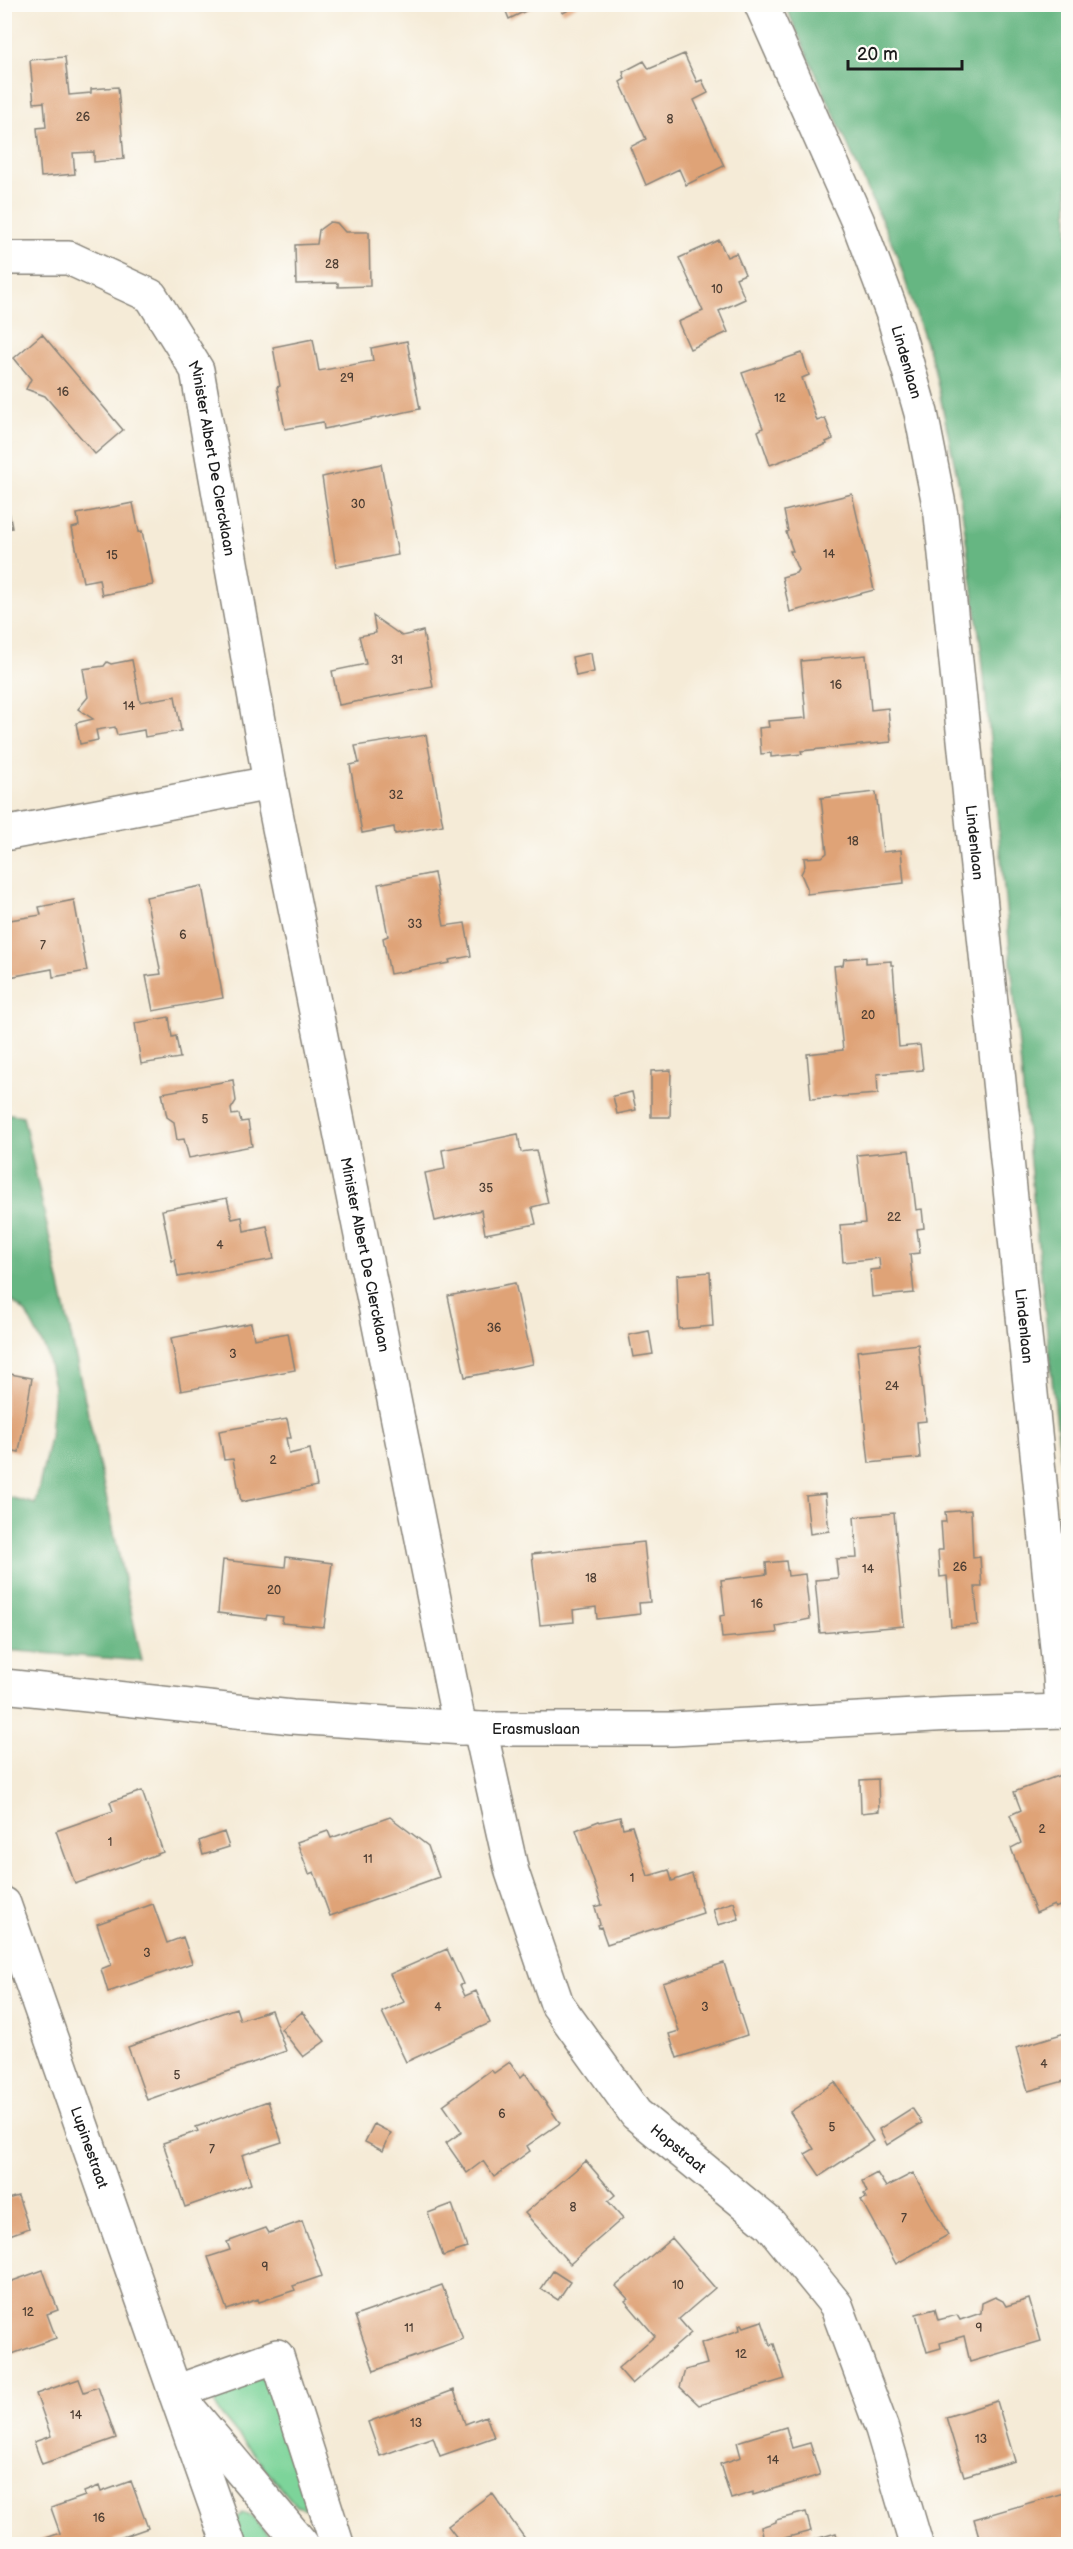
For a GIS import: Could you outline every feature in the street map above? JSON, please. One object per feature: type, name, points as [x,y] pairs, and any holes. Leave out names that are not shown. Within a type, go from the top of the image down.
[{"type":"street","name":"Lindenlaan","points":[[761,4],[858,222],[892,315],[921,413],[941,515],[1065,1711]]},
{"type":"street","name":"Minister Albert De Clercklaan","points":[[4,258],[69,258],[151,296],[197,370],[270,783],[470,1728]]},
{"type":"street","points":[[4,834],[270,783]]},
{"type":"street","name":"Erasmuslaan","points":[[4,1686],[292,1717],[470,1728],[672,1729],[953,1714],[1065,1711]]},
{"type":"street","name":"Hopstraat","points":[[470,1728],[512,1872],[557,2004],[636,2114],[770,2224],[836,2305],[882,2429],[916,2544]]},
{"type":"street","name":"Lupinestraat","points":[[4,1904],[229,2544]]},
{"type":"street","points":[[175,2392],[277,2356],[337,2544]]},
{"type":"street","name":"Lupinestraat","points":[[175,2392],[302,2544]]},
{"type":"green space","points":[[785,5],[1068,5],[1068,1530],[1037,1237],[982,656],[958,481],[934,367],[895,250]]},
{"type":"green space","points":[[5,1113],[23,1116],[142,1661],[5,1650],[5,1496],[35,1504],[50,1438],[54,1386],[46,1351],[26,1313],[5,1295]]},
{"type":"green space","points":[[256,2376],[269,2382],[311,2510],[296,2506],[219,2412],[214,2400],[215,2391]]},
{"type":"green space","points":[[243,2513],[253,2517],[275,2544],[238,2544],[233,2522]]},
{"type":"building","points":[[503,4],[540,4],[509,19]]},
{"type":"building","points":[[559,4],[580,4],[563,13]]},
{"type":"building","points":[[684,54],[697,82],[702,80],[708,93],[694,100],[724,166],[686,185],[679,169],[646,185],[630,147],[646,139],[620,82],[625,79],[623,72],[644,61],[649,69]]},
{"type":"building","points":[[65,57],[69,95],[91,93],[91,89],[118,87],[124,159],[94,162],[94,152],[73,153],[75,174],[41,177],[37,128],[46,127],[44,102],[34,103],[30,60]]},
{"type":"building","points":[[330,222],[337,223],[345,232],[369,232],[370,286],[338,287],[338,283],[296,284],[295,245],[317,244],[319,230]]},
{"type":"building","points":[[719,240],[727,257],[736,253],[745,274],[736,278],[745,299],[719,311],[728,332],[690,349],[678,322],[703,311],[679,258]]},
{"type":"building","points":[[42,334],[123,430],[95,454],[45,396],[26,389],[31,379],[14,358]]},
{"type":"building","points":[[313,339],[319,371],[373,361],[371,348],[407,341],[420,409],[324,429],[323,422],[285,429],[277,387],[280,386],[273,347]]},
{"type":"building","points":[[802,353],[809,375],[802,378],[817,421],[825,418],[833,439],[826,442],[827,444],[770,465],[758,431],[763,428],[742,373]]},
{"type":"building","points":[[381,464],[398,555],[336,567],[322,477]]},
{"type":"building","points":[[852,494],[874,590],[790,612],[782,577],[796,573],[798,570],[790,551],[793,551],[786,532],[788,531],[784,511]]},
{"type":"building","points":[[133,503],[139,532],[142,531],[153,585],[102,595],[99,579],[83,582],[72,528],[79,526],[77,514]]},
{"type":"building","points":[[9,511],[12,528],[4,529],[4,512]]},
{"type":"building","points":[[373,616],[402,636],[423,631],[433,687],[339,705],[332,671],[366,664],[359,636],[376,633]]},
{"type":"building","points":[[591,653],[594,672],[576,676],[572,657]]},
{"type":"building","points":[[866,655],[871,710],[888,708],[891,742],[801,751],[802,754],[771,757],[771,753],[761,754],[759,728],[769,727],[768,721],[806,718],[801,661]]},
{"type":"building","points":[[132,660],[140,702],[175,696],[181,731],[145,737],[144,730],[117,735],[115,727],[96,730],[98,740],[80,744],[76,723],[93,719],[78,709],[88,697],[83,669],[104,666],[107,662],[111,664]]},
{"type":"building","points":[[426,735],[443,825],[395,834],[394,827],[362,833],[350,765],[359,763],[355,746]]},
{"type":"building","points":[[876,792],[883,852],[901,850],[904,883],[807,894],[801,874],[805,866],[804,858],[822,857],[827,853],[821,798]]},
{"type":"building","points":[[434,873],[444,926],[465,923],[471,956],[449,960],[450,963],[390,974],[383,938],[388,936],[378,884]]},
{"type":"building","points":[[202,886],[223,998],[153,1011],[146,976],[161,974],[146,897]]},
{"type":"building","points":[[74,900],[87,971],[53,977],[52,969],[4,978],[4,921],[41,915],[39,907]]},
{"type":"building","points":[[866,957],[866,963],[891,961],[899,1047],[920,1045],[923,1070],[877,1074],[878,1094],[811,1099],[807,1054],[843,1050],[834,966],[843,965],[844,959]]},
{"type":"building","points":[[169,1017],[172,1037],[176,1036],[180,1058],[141,1064],[135,1023]]},
{"type":"building","points":[[671,1070],[670,1117],[651,1117],[651,1071]]},
{"type":"building","points":[[233,1080],[236,1101],[231,1109],[232,1115],[239,1114],[241,1122],[248,1121],[252,1146],[189,1158],[184,1139],[177,1140],[174,1122],[167,1117],[162,1093]]},
{"type":"building","points":[[632,1092],[636,1110],[617,1114],[613,1096]]},
{"type":"building","points":[[518,1134],[521,1152],[536,1150],[548,1203],[532,1207],[536,1224],[485,1234],[481,1210],[435,1221],[425,1173],[445,1169],[442,1150]]},
{"type":"building","points":[[909,1150],[916,1210],[922,1209],[924,1228],[917,1229],[920,1253],[910,1254],[914,1293],[872,1297],[870,1270],[880,1269],[879,1258],[843,1262],[840,1225],[865,1223],[857,1155]]},
{"type":"building","points":[[227,1198],[232,1219],[242,1217],[244,1231],[267,1226],[274,1259],[178,1277],[175,1260],[172,1261],[162,1210]]},
{"type":"building","points":[[710,1272],[713,1326],[679,1329],[677,1275]]},
{"type":"building","points":[[515,1283],[533,1364],[465,1377],[448,1296]]},
{"type":"building","points":[[251,1323],[254,1339],[288,1333],[295,1370],[181,1391],[171,1338]]},
{"type":"building","points":[[649,1331],[653,1354],[633,1357],[629,1335]]},
{"type":"building","points":[[918,1344],[926,1421],[917,1422],[920,1458],[869,1463],[857,1351]]},
{"type":"building","points":[[5,1373],[32,1378],[19,1452],[5,1449]]},
{"type":"building","points":[[287,1419],[291,1438],[286,1438],[289,1454],[310,1449],[317,1486],[241,1502],[233,1459],[224,1460],[219,1431]]},
{"type":"building","points":[[825,1494],[829,1531],[810,1534],[806,1496]]},
{"type":"building","points":[[971,1510],[973,1558],[980,1557],[982,1587],[975,1587],[978,1625],[951,1627],[947,1576],[940,1577],[938,1550],[943,1550],[941,1522],[946,1522],[945,1512]]},
{"type":"building","points":[[894,1513],[904,1626],[820,1633],[815,1580],[838,1578],[836,1559],[857,1558],[854,1517]]},
{"type":"building","points":[[644,1542],[650,1602],[639,1603],[640,1614],[597,1619],[596,1607],[573,1610],[574,1622],[540,1625],[532,1554]]},
{"type":"building","points":[[286,1557],[332,1563],[324,1627],[282,1623],[283,1617],[267,1615],[266,1619],[218,1613],[223,1560],[285,1567]]},
{"type":"building","points":[[786,1561],[788,1576],[805,1574],[810,1619],[776,1626],[777,1633],[722,1638],[720,1616],[725,1615],[721,1580],[767,1574],[766,1563]]},
{"type":"building","points":[[1063,1774],[1068,1788],[1068,1907],[1064,1904],[1055,1908],[1054,1905],[1036,1913],[1011,1848],[1021,1843],[1010,1815],[1021,1810],[1014,1792]]},
{"type":"building","points":[[878,1779],[879,1811],[861,1813],[860,1780]]},
{"type":"building","points":[[142,1791],[163,1852],[75,1884],[56,1831],[113,1811],[110,1802]]},
{"type":"building","points":[[390,1817],[428,1846],[439,1877],[330,1916],[314,1872],[309,1874],[297,1842],[328,1831],[331,1838]]},
{"type":"building","points":[[620,1817],[623,1828],[632,1826],[648,1876],[669,1870],[672,1881],[692,1874],[703,1913],[607,1944],[601,1927],[599,1928],[598,1925],[600,1924],[595,1907],[602,1905],[576,1830],[599,1821]]},
{"type":"building","points":[[224,1832],[229,1847],[203,1855],[199,1841]]},
{"type":"building","points":[[734,1902],[739,1919],[718,1925],[713,1909]]},
{"type":"building","points":[[153,1904],[167,1943],[183,1937],[192,1963],[108,1992],[101,1969],[111,1965],[97,1924]]},
{"type":"building","points":[[447,1949],[463,1984],[460,1985],[465,1996],[476,1991],[490,2023],[406,2062],[382,2012],[404,2002],[390,1974]]},
{"type":"building","points":[[724,1963],[747,2035],[677,2058],[669,2034],[679,2031],[663,1983]]},
{"type":"building","points":[[236,2008],[240,2020],[271,2010],[286,2051],[147,2100],[128,2047]]},
{"type":"building","points":[[302,2012],[325,2041],[303,2057],[281,2029]]},
{"type":"building","points":[[1068,2032],[1068,2080],[1028,2091],[1016,2048]]},
{"type":"building","points":[[510,2062],[521,2077],[525,2073],[560,2123],[527,2146],[530,2151],[494,2177],[483,2161],[467,2173],[446,2143],[462,2132],[443,2105],[491,2070],[494,2073]]},
{"type":"building","points":[[835,2082],[873,2141],[820,2176],[805,2154],[814,2149],[790,2112]]},
{"type":"building","points":[[268,2101],[282,2142],[242,2155],[251,2184],[185,2207],[163,2143],[198,2131],[196,2127]]},
{"type":"building","points":[[912,2108],[922,2123],[887,2145],[879,2129]]},
{"type":"building","points":[[374,2124],[391,2133],[383,2151],[365,2142]]},
{"type":"building","points":[[586,2161],[615,2195],[608,2201],[623,2218],[570,2264],[525,2213]]},
{"type":"building","points":[[877,2173],[886,2187],[913,2173],[948,2235],[896,2264],[861,2200],[866,2198],[864,2194],[867,2192],[862,2181]]},
{"type":"building","points":[[18,2196],[29,2228],[4,2237],[4,2200]]},
{"type":"building","points":[[452,2204],[467,2248],[443,2256],[428,2213]]},
{"type":"building","points":[[302,2221],[322,2276],[293,2286],[295,2290],[259,2302],[258,2299],[227,2310],[208,2257],[230,2250],[227,2242],[266,2228],[269,2233]]},
{"type":"building","points":[[672,2238],[715,2288],[679,2319],[691,2333],[632,2384],[618,2368],[655,2336],[625,2301],[628,2299],[616,2286]]},
{"type":"building","points":[[43,2270],[58,2310],[47,2314],[56,2338],[4,2357],[4,2284]]},
{"type":"building","points":[[553,2271],[570,2282],[558,2300],[541,2289]]},
{"type":"building","points":[[442,2285],[463,2339],[374,2371],[355,2316]]},
{"type":"building","points":[[995,2297],[1003,2301],[1006,2306],[1029,2299],[1041,2341],[970,2362],[964,2336],[940,2343],[941,2348],[927,2352],[916,2314],[935,2309],[938,2320],[957,2315],[960,2320],[981,2313],[982,2303]]},
{"type":"building","points":[[762,2321],[770,2345],[774,2344],[785,2379],[699,2405],[680,2387],[685,2370],[707,2364],[701,2343],[740,2330],[739,2325],[742,2324],[744,2327]]},
{"type":"building","points":[[79,2379],[84,2392],[98,2387],[116,2438],[42,2464],[34,2442],[51,2436],[36,2394]]},
{"type":"building","points":[[454,2390],[465,2424],[486,2416],[494,2437],[440,2456],[433,2437],[380,2456],[368,2422]]},
{"type":"building","points":[[997,2401],[1015,2461],[964,2476],[946,2417]]},
{"type":"building","points":[[786,2427],[792,2448],[810,2443],[820,2475],[753,2495],[753,2492],[731,2499],[720,2464],[741,2457],[737,2442]]},
{"type":"building","points":[[131,2481],[148,2528],[114,2540],[116,2544],[39,2544],[38,2541],[60,2533],[51,2508],[85,2496],[84,2492],[99,2486],[101,2492]]},
{"type":"building","points":[[1067,2492],[1068,2544],[981,2544],[974,2519]]},
{"type":"building","points":[[492,2493],[529,2544],[467,2544],[464,2540],[461,2543],[448,2526]]},
{"type":"building","points":[[806,2512],[811,2531],[781,2539],[783,2544],[765,2544],[761,2527],[776,2522],[776,2520]]},
{"type":"building","points":[[836,2533],[839,2544],[799,2544]]}]
